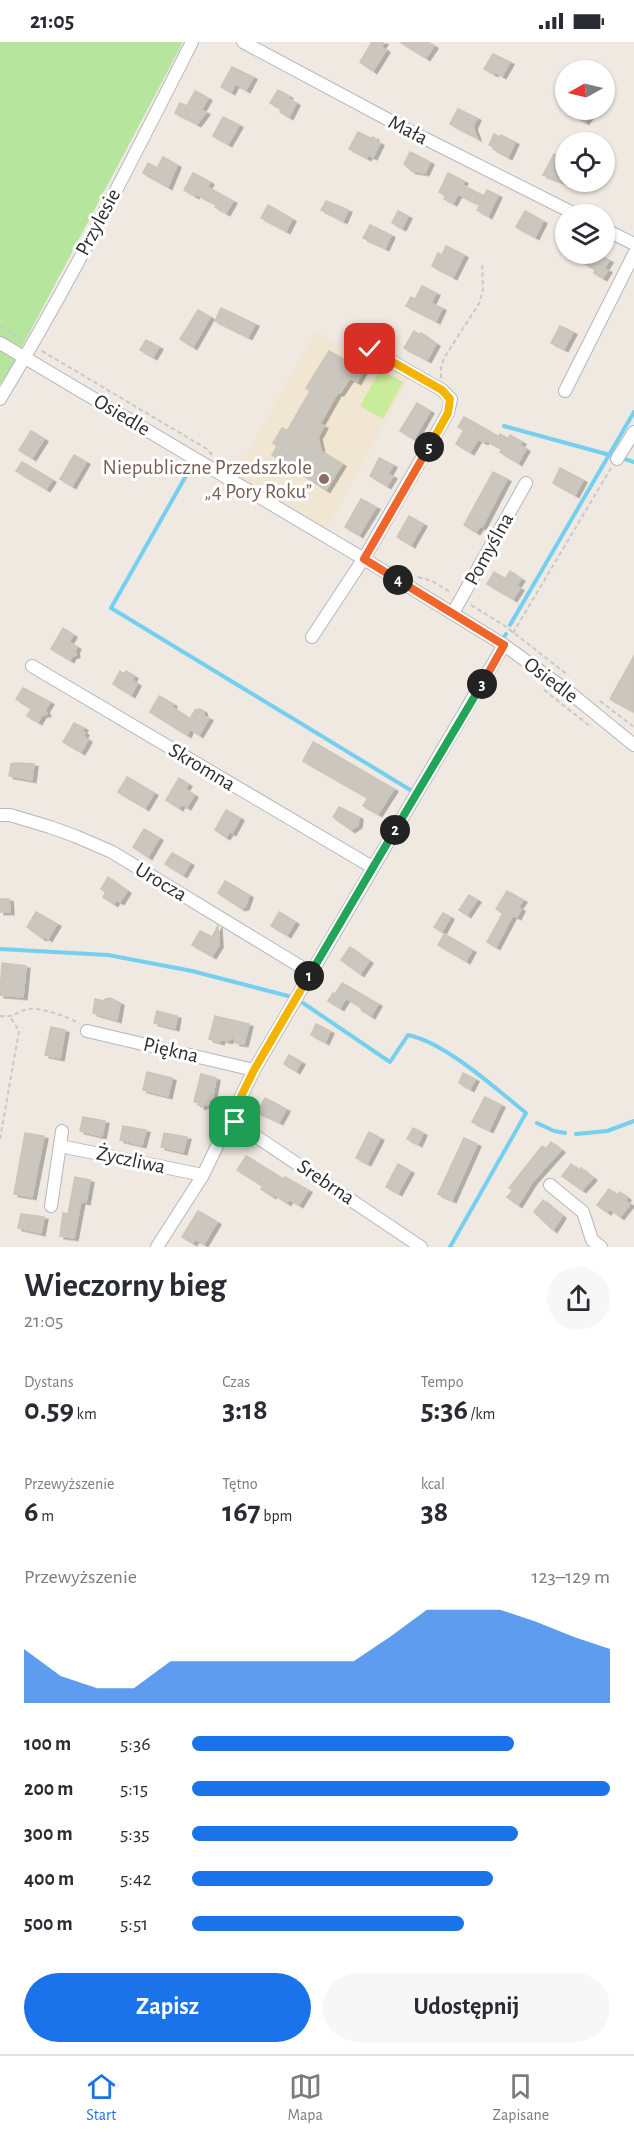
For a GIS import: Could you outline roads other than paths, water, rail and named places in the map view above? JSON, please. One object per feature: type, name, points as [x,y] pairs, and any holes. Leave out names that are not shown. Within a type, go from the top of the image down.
[{"type":"street","name":"Przylesie","points":[[0,399],[151,124],[192,42]]},
{"type":"street","name":"Mała","points":[[243,42],[402,127],[555,204]]},
{"type":"street","points":[[615,235],[634,244]]},
{"type":"street","points":[[565,391],[634,254]]},
{"type":"street","name":"Osiedle","points":[[0,344],[364,559],[504,645],[569,692],[634,745]]},
{"type":"street","points":[[312,637],[364,559],[448,413],[450,399],[442,390],[370,349]]},
{"type":"street","points":[[617,459],[634,432]]},
{"type":"street","name":"Pomyślna","points":[[453,613],[526,483]]},
{"type":"street","points":[[158,1247],[202,1175],[254,1070],[504,645]]},
{"type":"street","name":"Skromna","points":[[32,666],[372,867]]},
{"type":"street","name":"Urocza","points":[[0,815],[10,815],[58,830],[112,852],[311,973]]},
{"type":"street","name":"Piękna","points":[[87,1031],[254,1070]]},
{"type":"street","name":"Srebrna","points":[[230,1119],[421,1247]]},
{"type":"street","points":[[51,1206],[62,1131]]},
{"type":"street","name":"Życzliwa","points":[[60,1146],[202,1175]]},
{"type":"street","points":[[550,1185],[583,1212],[592,1240],[601,1247]]},
{"type":"waterway","points":[[510,625],[634,412]]},
{"type":"waterway","points":[[504,426],[610,455]]},
{"type":"waterway","points":[[622,458],[634,462]]},
{"type":"waterway","points":[[187,474],[111,608],[412,791]]},
{"type":"waterway","points":[[0,949],[108,955],[192,971],[288,996]]},
{"type":"waterway","points":[[303,1003],[390,1062],[408,1035],[438,1047],[485,1079],[526,1113],[450,1247]]},
{"type":"waterway","points":[[576,1134],[607,1131],[634,1121]]},
{"type":"waterway","points":[[537,1123],[554,1131],[565,1133]]},
{"type":"place","name":"Niepubliczne Przedszkole „4 Pory Roku”","points":[[324,479]]}]
